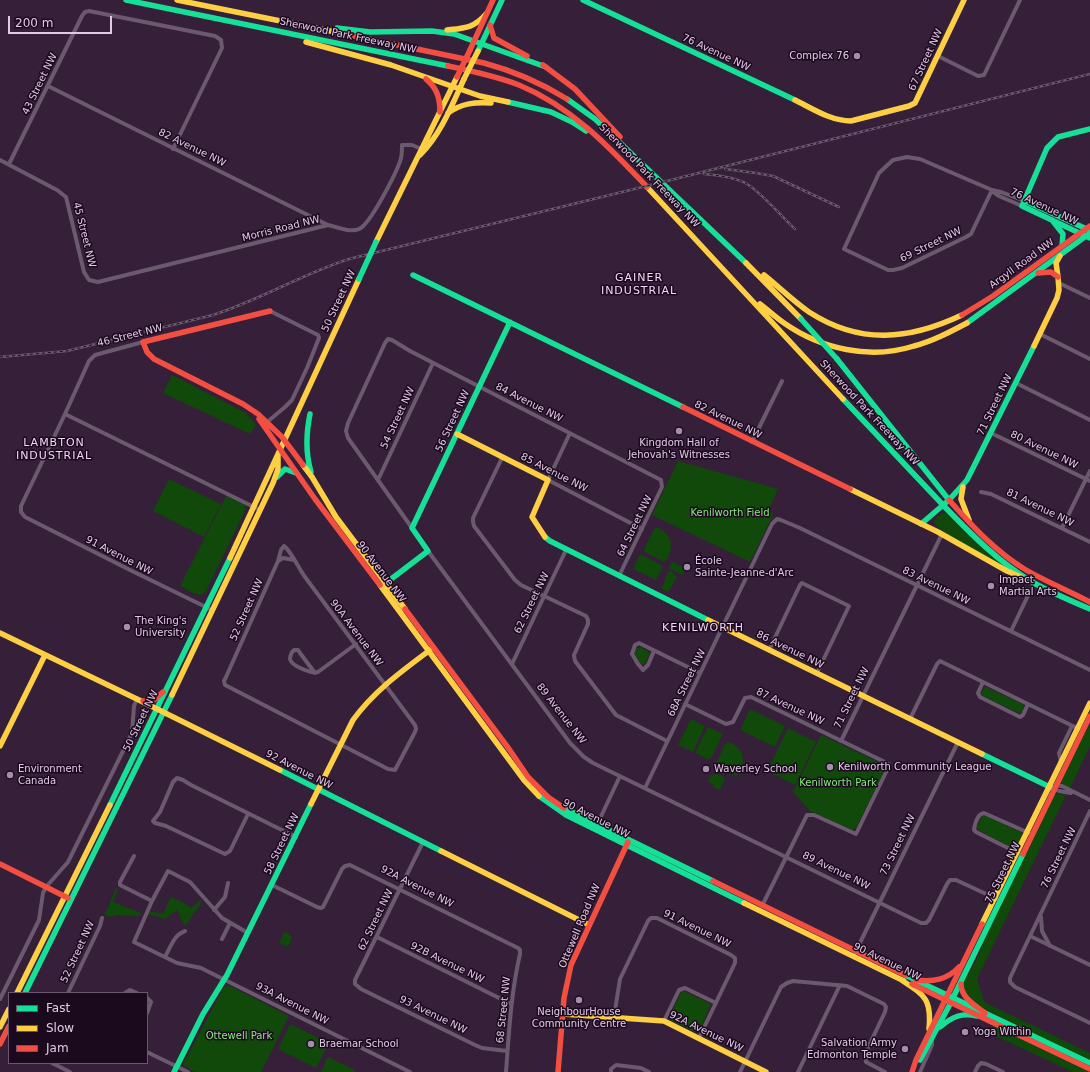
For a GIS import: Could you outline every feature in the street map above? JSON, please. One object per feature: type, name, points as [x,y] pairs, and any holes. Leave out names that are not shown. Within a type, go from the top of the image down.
[{"type":"main road","name":"Sherwood Park Freeway NW","points":[[126,0],[474,71],[520,86],[560,106],[594,132],[631,169],[736,281],[758,308],[943,505]]},
{"type":"main road","name":"Sherwood Park Freeway NW","points":[[177,0],[484,62],[519,73],[554,90],[595,119],[778,294],[837,360],[949,500]]},
{"type":"main road","name":"50 Street NW","points":[[424,150],[440,112],[493,0]]},
{"type":"main road","name":"50 Street NW","points":[[17,992],[206,607],[376,242],[419,156],[448,113],[502,0]]},
{"type":"main road","name":"76 Avenue NW","points":[[583,0],[823,114],[842,121]]},
{"type":"main road","name":"67 Street NW","points":[[842,121],[854,120],[911,106],[918,99],[964,0]]},
{"type":"main road","points":[[315,28],[337,28],[370,32],[432,31],[470,27],[476,25],[486,14]]},
{"type":"main road","points":[[490,25],[492,36],[497,40],[546,67],[566,80],[584,97],[651,172]]},
{"type":"main road","points":[[432,31],[454,34],[474,40],[546,67]]},
{"type":"main road","points":[[281,32],[292,38],[377,61],[480,96],[545,110],[572,122],[591,134],[631,169]]},
{"type":"main road","points":[[421,75],[435,86],[440,99],[440,112]]},
{"type":"main road","points":[[448,113],[457,106],[472,102],[504,102]]},
{"type":"main road","points":[[1024,204],[1047,148],[1058,137],[1090,129]]},
{"type":"main road","name":"76 Avenue NW","points":[[1024,204],[1052,220],[1080,233],[1089,232]]},
{"type":"main road","name":"76 Avenue NW","points":[[1024,204],[1089,232]]},
{"type":"main road","name":"Argyll Road NW","points":[[692,211],[698,212],[763,273],[809,312],[836,326],[870,335],[905,335],[944,325],[992,296],[1080,233]]},
{"type":"main road","points":[[1052,220],[1063,234],[1062,246]]},
{"type":"main road","name":"Argyll Road NW","points":[[736,281],[762,306],[786,325],[814,341],[835,348],[856,351],[895,351],[912,348],[939,339],[968,323],[1089,232]]},
{"type":"main road","name":"71 Street NW","points":[[921,524],[962,487],[972,472],[1058,296],[1056,263],[1060,255]]},
{"type":"main road","points":[[1035,274],[1049,271],[1052,272],[1058,280]]},
{"type":"main road","name":"82 Avenue NW","points":[[413,275],[942,534],[1007,571],[1090,609]]},
{"type":"main road","name":"46 Street NW","points":[[143,342],[270,311]]},
{"type":"main road","name":"56 Street NW","points":[[412,528],[510,322]]},
{"type":"main road","name":"90 Avenue NW","points":[[143,342],[147,354],[154,359],[244,404],[284,441],[312,476],[336,517],[383,585]]},
{"type":"main road","points":[[310,414],[305,442],[306,454],[312,476]]},
{"type":"main road","name":"90 Avenue NW","points":[[266,424],[279,452],[383,585],[531,788],[547,802],[561,812],[628,842],[855,953],[916,980],[977,1016],[1090,1069]]},
{"type":"main road","name":"85 Avenue NW","points":[[457,434],[548,480]]},
{"type":"main road","name":"50 Street NW","points":[[25,992],[164,712],[260,510],[274,480],[279,464],[279,452]]},
{"type":"main road","points":[[274,480],[286,469],[298,475]]},
{"type":"main road","name":"86 Avenue NW","points":[[548,480],[532,513],[532,517],[546,538],[550,541],[910,719],[1053,787]]},
{"type":"main road","points":[[962,487],[961,499],[971,525]]},
{"type":"main road","points":[[949,500],[989,543],[1018,565],[1090,602]]},
{"type":"main road","name":"82 Avenue NW","points":[[943,505],[975,538],[1004,562],[1034,583]]},
{"type":"main road","name":"89 Avenue NW","points":[[412,528],[428,551]]},
{"type":"main road","points":[[383,585],[428,551]]},
{"type":"main road","name":"92 Avenue NW","points":[[0,633],[164,712],[589,925]]},
{"type":"main road","name":"58 Street NW","points":[[176,1069],[203,1014],[224,980],[248,933],[353,720],[369,699],[384,684],[431,650]]},
{"type":"main road","points":[[0,746],[45,655]]},
{"type":"main road","points":[[139,700],[148,702],[154,700],[168,686]]},
{"type":"main road","name":"75 Street NW","points":[[1053,787],[1061,762],[1090,703]]},
{"type":"main road","name":"75 Street NW","points":[[912,1072],[916,1060],[961,980],[1029,833],[1053,787],[1077,728],[1090,716]]},
{"type":"main road","name":"Ottewell Road NW","points":[[558,1072],[566,987],[571,965],[628,842]]},
{"type":"main road","points":[[0,864],[71,900]]},
{"type":"main road","name":"75 Street NW","points":[[930,1037],[937,1029],[966,957],[998,899]]},
{"type":"main road","name":"90 Avenue NW","points":[[855,953],[900,979],[985,1013],[1090,1063]]},
{"type":"main road","points":[[916,980],[931,982],[948,977],[956,970],[966,957]]},
{"type":"main road","points":[[900,979],[919,991],[927,1001],[930,1008],[931,1017],[930,1037]]},
{"type":"main road","points":[[961,980],[960,989],[962,994],[985,1013]]},
{"type":"main road","points":[[0,1027],[8,1011]]},
{"type":"main road","points":[[937,1029],[956,1015],[968,1013],[977,1016]]},
{"type":"main road","name":"92A Avenue NW","points":[[563,1014],[664,1021],[766,1072]]},
{"type":"main road","points":[[0,1044],[8,1028]]},
{"type":"street","points":[[938,56],[978,76],[983,76],[1020,0]]},
{"type":"street","name":"43 Street NW","points":[[9,164],[82,16],[87,11],[215,36],[221,40],[222,48],[173,149]]},
{"type":"street","name":"82 Avenue NW","points":[[48,86],[328,225]]},
{"type":"street","name":"Morris Road NW","points":[[89,280],[98,282],[118,278],[328,225],[354,230],[363,227],[387,190],[401,158],[402,145],[412,145],[424,150]]},
{"type":"street","name":"76 Avenue NW","points":[[898,269],[888,270],[844,249],[879,172],[893,160],[907,157],[920,159],[992,190],[1001,192],[1024,204]]},
{"type":"street","points":[[0,160],[9,164]]},
{"type":"street","name":"45 Street NW","points":[[9,164],[66,197],[84,272],[89,280]]},
{"type":"street","name":"69 Street NW","points":[[898,269],[966,238],[970,234],[992,190]]},
{"type":"street","points":[[1058,280],[1090,298]]},
{"type":"street","points":[[266,424],[292,400],[319,338],[318,335],[270,311]]},
{"type":"street","points":[[1040,334],[1090,359]]},
{"type":"street","name":"84 Avenue NW","points":[[346,431],[348,423],[388,339],[657,478],[662,482]]},
{"type":"street","name":"46 Street NW","points":[[21,512],[21,506],[66,414],[89,361],[95,355],[143,342]]},
{"type":"street","name":"54 Street NW","points":[[378,480],[433,363]]},
{"type":"street","points":[[752,442],[782,381]]},
{"type":"street","points":[[1016,383],[1090,420]]},
{"type":"street","points":[[66,414],[260,510]]},
{"type":"street","name":"89 Avenue NW","points":[[346,431],[348,438],[412,528]]},
{"type":"street","points":[[548,480],[570,433]]},
{"type":"street","name":"80 Avenue NW","points":[[991,433],[1088,480]]},
{"type":"street","points":[[502,458],[473,518],[473,522],[515,580],[521,585],[586,616],[588,624],[574,658],[616,715],[667,741]]},
{"type":"street","points":[[1062,528],[1088,480],[1090,470]]},
{"type":"street","name":"85 Avenue NW","points":[[548,480],[642,529]]},
{"type":"street","name":"64 Street NW","points":[[619,576],[662,487],[662,482]]},
{"type":"street","name":"81 Avenue NW","points":[[981,492],[991,494],[1090,542]]},
{"type":"street","name":"91 Avenue NW","points":[[21,512],[25,517],[132,572],[212,610]]},
{"type":"street","name":"83 Avenue NW","points":[[775,520],[781,520],[1090,670]]},
{"type":"street","name":"68A Street NW","points":[[645,788],[775,520]]},
{"type":"street","name":"71 Street NW","points":[[841,741],[942,534]]},
{"type":"street","name":"90A Avenue NW","points":[[284,546],[288,549],[305,577],[415,725],[416,729],[398,768],[393,771],[341,744]]},
{"type":"street","name":"52 Street NW","points":[[284,546],[224,681],[227,687],[341,744]]},
{"type":"street","name":"62 Street NW","points":[[512,664],[566,550]]},
{"type":"street","name":"89 Avenue NW","points":[[428,551],[570,743],[584,757],[593,763],[921,923],[926,923],[929,920],[950,880],[956,880],[998,899]]},
{"type":"street","points":[[278,561],[283,558],[294,560]]},
{"type":"street","points":[[769,650],[802,583],[849,606],[817,673]]},
{"type":"street","points":[[1011,631],[1034,583]]},
{"type":"street","points":[[654,651],[648,665],[644,670],[632,654],[633,648],[639,643],[700,673]]},
{"type":"street","points":[[315,673],[300,652],[298,650],[294,650],[290,660],[292,663],[315,673],[356,644]]},
{"type":"street","points":[[910,719],[938,662],[942,662],[1077,728]]},
{"type":"street","points":[[983,682],[978,693],[980,697],[1020,716],[1023,715],[1028,704]]},
{"type":"street","name":"87 Avenue NW","points":[[685,704],[726,724],[730,724],[733,722],[745,698],[748,697],[889,764],[856,834],[814,815],[807,815],[785,857]]},
{"type":"street","name":"50 Street NW","points":[[0,999],[39,920],[43,893],[46,886],[68,862],[132,733],[134,706],[139,700]]},
{"type":"street","name":"73 Street NW","points":[[855,953],[958,742]]},
{"type":"street","points":[[596,827],[620,776]]},
{"type":"street","points":[[248,814],[230,851],[225,854],[153,821],[160,812],[173,782],[177,778],[296,837]]},
{"type":"street","name":"86 Avenue NW","points":[[1053,787],[1059,791],[1076,794],[1090,800]]},
{"type":"street","name":"76 Street NW","points":[[1090,811],[1010,978],[1010,982],[1015,987],[1090,1023]]},
{"type":"street","points":[[1020,853],[976,832],[974,827],[979,815],[984,812],[1029,833]]},
{"type":"street","name":"62 Street NW","points":[[355,984],[355,980],[423,842]]},
{"type":"street","points":[[134,856],[120,882],[120,885],[152,901],[168,871],[190,882],[214,910],[230,923],[248,933]]},
{"type":"street","points":[[761,908],[785,857]]},
{"type":"street","name":"92A Avenue NW","points":[[272,885],[321,908],[323,907],[342,869],[347,865],[354,866],[520,950]]},
{"type":"street","points":[[214,910],[225,897],[228,890],[228,883]]},
{"type":"street","name":"93A Avenue NW","points":[[152,901],[134,942],[177,963],[198,966],[410,1072]]},
{"type":"street","name":"76 Street NW","points":[[1042,912],[1040,920],[1041,926],[1050,946]]},
{"type":"street","name":"52 Street NW","points":[[68,992],[100,926],[102,918]]},
{"type":"street","name":"91 Avenue NW","points":[[614,1017],[620,979],[648,921],[652,918],[657,918],[735,958],[716,1003]]},
{"type":"street","points":[[222,939],[230,923]]},
{"type":"street","points":[[165,957],[174,939],[185,931]]},
{"type":"street","points":[[1030,936],[1090,965]]},
{"type":"street","name":"92B Avenue NW","points":[[377,937],[511,1004]]},
{"type":"street","name":"68 Street NW","points":[[506,1072],[511,1004],[520,950]]},
{"type":"street","points":[[740,1072],[781,987],[787,982],[793,981],[847,986],[881,1002],[886,1007],[885,1012],[865,1054],[865,1058],[866,1062],[885,1072]]},
{"type":"street","name":"93 Avenue NW","points":[[355,984],[361,989],[475,1045],[482,1048],[507,1051]]},
{"type":"street","points":[[798,1072],[840,985]]},
{"type":"street","points":[[664,1021],[679,990],[682,988],[685,988],[716,1003],[699,1038]]},
{"type":"street","points":[[148,999],[152,1002],[148,1011]]},
{"type":"street","name":"75 Street NW","points":[[920,1072],[932,1045],[930,1037]]},
{"type":"street","points":[[148,1053],[176,1069],[188,1072]]},
{"type":"street","points":[[975,1072],[981,1063],[1003,1072]]},
{"type":"street","points":[[54,1064],[70,1072]]},
{"type":"street","points":[[611,1072],[613,1066],[616,1065],[641,1068],[649,1072]]},
{"type":"green space","points":[[172,375],[246,413],[256,425],[250,434],[163,393]]},
{"type":"green space","name":"Kenilworth Field","points":[[678,461],[778,489],[769,509],[773,515],[750,562],[652,515]]},
{"type":"green space","points":[[169,479],[221,504],[204,537],[153,511]]},
{"type":"green space","points":[[226,496],[243,504],[245,506],[245,511],[206,591],[201,595],[197,594],[180,586]]},
{"type":"green space","points":[[945,512],[984,550],[1008,569],[956,540],[938,527],[934,522],[937,517]]},
{"type":"green space","points":[[656,527],[666,533],[669,537],[671,546],[669,556],[666,561],[662,561],[645,552],[644,549]]},
{"type":"green space","points":[[640,554],[663,566],[656,580],[633,569]]},
{"type":"green space","points":[[672,562],[685,568],[682,575],[669,568]]},
{"type":"green space","points":[[670,571],[677,577],[668,592],[662,589],[662,587],[668,572]]},
{"type":"green space","points":[[641,647],[650,653],[645,664],[640,664],[634,652],[637,648]]},
{"type":"green space","points":[[985,687],[1023,704],[1024,707],[1022,712],[1019,713],[983,696],[981,692]]},
{"type":"green space","points":[[750,709],[785,726],[775,747],[740,730]]},
{"type":"green space","points":[[691,719],[705,726],[693,752],[678,745]]},
{"type":"green space","points":[[1090,725],[1090,746],[1070,788],[1063,784],[1061,780],[1082,737]]},
{"type":"green space","points":[[708,727],[723,734],[710,760],[695,753]]},
{"type":"green space","points":[[788,728],[816,742],[795,785],[767,771]]},
{"type":"green space","name":"Kenilworth Park","points":[[821,735],[882,764],[884,768],[884,772],[856,828],[852,830],[810,811],[793,792]]},
{"type":"green space","points":[[728,742],[738,747],[741,751],[743,760],[741,770],[738,775],[734,775],[716,767],[724,746]]},
{"type":"green space","points":[[718,774],[725,778],[720,790],[713,787],[714,785],[708,782],[711,775]]},
{"type":"green space","points":[[1057,794],[1066,795],[977,979],[986,1003],[1090,1053],[1090,1062],[977,1005],[964,994],[962,985],[972,969],[1053,796]]},
{"type":"green space","points":[[985,815],[1022,833],[1018,846],[1013,848],[978,830],[977,827],[982,816]]},
{"type":"green space","points":[[116,888],[118,889],[113,902],[141,913],[140,916],[117,915],[108,917],[105,913],[110,905],[109,904]]},
{"type":"green space","points":[[171,897],[191,908],[200,900],[202,902],[187,924],[184,925],[177,910],[165,919],[148,914],[149,911],[163,914]]},
{"type":"green space","points":[[284,932],[289,934],[292,938],[288,947],[279,943]]},
{"type":"green space","name":"Ottewell Park","points":[[228,985],[289,1016],[261,1072],[196,1072],[183,1064],[224,987]]},
{"type":"green space","points":[[683,991],[711,1004],[698,1033],[669,1020],[681,992]]},
{"type":"green space","points":[[290,1024],[329,1043],[316,1068],[278,1049]]},
{"type":"green space","points":[[994,1026],[1090,1072],[1073,1072],[989,1033]]},
{"type":"green space","points":[[328,1057],[355,1070],[354,1072],[321,1072]]},
{"type":"railway","points":[[0,357],[67,351],[213,315],[349,259],[675,179],[1090,74]]},
{"type":"railway","points":[[725,169],[773,176],[839,207]]},
{"type":"railway","points":[[704,174],[732,178],[747,184],[765,199],[795,229]]},
{"type":"traffic: fast","points":[[126,0],[448,66]]},
{"type":"traffic: fast","points":[[478,51],[502,0]]},
{"type":"traffic: fast","points":[[583,0],[795,100]]},
{"type":"traffic: fast","points":[[337,28],[370,32],[432,31],[454,34],[546,67]]},
{"type":"traffic: fast","points":[[567,99],[595,119],[746,263]]},
{"type":"traffic: fast","points":[[508,102],[551,112],[572,122],[586,131]]},
{"type":"traffic: fast","points":[[1090,129],[1058,137],[1047,148],[1022,206],[1090,238]]},
{"type":"traffic: fast","points":[[1025,201],[1089,230]]},
{"type":"traffic: fast","points":[[1052,220],[1063,234],[1062,246]]},
{"type":"traffic: fast","points":[[967,323],[1090,233]]},
{"type":"traffic: fast","points":[[359,279],[376,242]]},
{"type":"traffic: fast","points":[[413,275],[683,407]]},
{"type":"traffic: fast","points":[[801,319],[837,359]]},
{"type":"traffic: fast","points":[[382,586],[428,551],[412,528],[510,322]]},
{"type":"traffic: fast","points":[[921,524],[949,500],[967,480],[1034,346]]},
{"type":"traffic: fast","points":[[837,359],[949,500]]},
{"type":"traffic: fast","points":[[843,399],[943,505]]},
{"type":"traffic: fast","points":[[310,414],[307,443],[311,472]]},
{"type":"traffic: fast","points":[[277,477],[285,469],[296,473]]},
{"type":"traffic: fast","points":[[943,505],[997,557],[1021,575],[1041,587],[1090,609]]},
{"type":"traffic: fast","points":[[545,537],[550,541],[708,620]]},
{"type":"traffic: fast","points":[[110,805],[230,558]]},
{"type":"traffic: fast","points":[[25,992],[172,695]]},
{"type":"traffic: fast","points":[[982,754],[1052,788]]},
{"type":"traffic: fast","points":[[280,770],[441,851]]},
{"type":"traffic: fast","points":[[539,796],[566,815],[744,903]]},
{"type":"traffic: fast","points":[[174,1072],[203,1014],[227,975],[311,804]]},
{"type":"traffic: fast","points":[[564,808],[713,881]]},
{"type":"traffic: fast","points":[[920,1060],[949,1006],[1023,854]]},
{"type":"traffic: fast","points":[[905,975],[1090,1063]]},
{"type":"traffic: fast","points":[[940,1027],[957,1016],[977,1016]]},
{"type":"traffic: slow","points":[[177,0],[335,32]]},
{"type":"traffic: slow","points":[[795,100],[829,117],[851,121],[909,106],[915,103],[964,0]]},
{"type":"traffic: slow","points":[[447,30],[459,29],[473,25],[482,19],[486,14]]},
{"type":"traffic: slow","points":[[306,42],[391,65],[480,96],[508,102]]},
{"type":"traffic: slow","points":[[464,79],[478,51]]},
{"type":"traffic: slow","points":[[376,242],[457,77]]},
{"type":"traffic: slow","points":[[420,155],[440,129],[464,79]]},
{"type":"traffic: slow","points":[[448,113],[458,107],[469,104],[491,103]]},
{"type":"traffic: slow","points":[[647,187],[843,399]]},
{"type":"traffic: slow","points":[[1058,277],[1056,263],[1060,256]]},
{"type":"traffic: slow","points":[[746,263],[801,319]]},
{"type":"traffic: slow","points":[[764,275],[797,303],[828,323],[847,330],[866,334],[904,334],[923,330],[962,315]]},
{"type":"traffic: slow","points":[[1034,346],[1057,298],[1059,290],[1058,277]]},
{"type":"traffic: slow","points":[[230,558],[359,279]]},
{"type":"traffic: slow","points":[[760,304],[784,323],[814,340],[846,350],[863,352],[880,352],[914,346],[935,339],[967,323]]},
{"type":"traffic: slow","points":[[457,434],[548,480],[532,517],[545,537]]},
{"type":"traffic: slow","points":[[172,695],[273,483],[278,469],[278,455]]},
{"type":"traffic: slow","points":[[303,465],[336,517],[405,609]]},
{"type":"traffic: slow","points":[[963,487],[961,499],[969,520]]},
{"type":"traffic: slow","points":[[850,489],[938,532],[1007,571],[1021,577]]},
{"type":"traffic: slow","points":[[380,585],[524,780],[539,796]]},
{"type":"traffic: slow","points":[[708,620],[982,754]]},
{"type":"traffic: slow","points":[[0,633],[280,770]]},
{"type":"traffic: slow","points":[[311,804],[353,720],[379,691],[430,650]]},
{"type":"traffic: slow","points":[[0,746],[45,655]]},
{"type":"traffic: slow","points":[[982,924],[1090,703]]},
{"type":"traffic: slow","points":[[17,992],[110,805]]},
{"type":"traffic: slow","points":[[441,851],[589,925]]},
{"type":"traffic: slow","points":[[744,903],[904,981]]},
{"type":"traffic: slow","points":[[900,979],[925,998],[929,1010],[929,1029]]},
{"type":"traffic: slow","points":[[0,1027],[8,1011]]},
{"type":"traffic: slow","points":[[563,1014],[664,1021],[766,1072]]},
{"type":"traffic: jam","points":[[470,50],[493,0]]},
{"type":"traffic: jam","points":[[490,25],[494,38],[527,56]]},
{"type":"traffic: jam","points":[[335,32],[495,66],[527,78],[567,99]]},
{"type":"traffic: jam","points":[[457,77],[470,50]]},
{"type":"traffic: jam","points":[[543,65],[575,89],[620,137]]},
{"type":"traffic: jam","points":[[448,66],[484,74],[510,82],[538,94],[573,116],[589,129],[647,187]]},
{"type":"traffic: jam","points":[[426,79],[433,86],[437,94],[440,112]]},
{"type":"traffic: jam","points":[[962,315],[993,296],[1090,226]]},
{"type":"traffic: jam","points":[[1038,273],[1051,272],[1058,277]]},
{"type":"traffic: jam","points":[[270,311],[143,342],[147,352],[154,359],[243,404],[258,414],[282,437],[303,465]]},
{"type":"traffic: jam","points":[[683,407],[850,489]]},
{"type":"traffic: jam","points":[[259,419],[315,499],[380,585]]},
{"type":"traffic: jam","points":[[949,500],[985,538],[1015,563],[1090,602]]},
{"type":"traffic: jam","points":[[405,609],[509,749],[528,777],[548,797],[564,808]]},
{"type":"traffic: jam","points":[[143,701],[154,700],[163,692]]},
{"type":"traffic: jam","points":[[1023,854],[1090,716]]},
{"type":"traffic: jam","points":[[558,1072],[564,998],[571,965],[628,842]]},
{"type":"traffic: jam","points":[[0,864],[68,898]]},
{"type":"traffic: jam","points":[[713,881],[905,975]]},
{"type":"traffic: jam","points":[[912,1072],[916,1060],[982,924]]},
{"type":"traffic: jam","points":[[916,980],[928,981],[939,979],[950,975],[959,967]]},
{"type":"traffic: jam","points":[[912,984],[1090,1069]]},
{"type":"traffic: jam","points":[[961,984],[963,993],[966,997],[985,1013]]},
{"type":"traffic: jam","points":[[0,1044],[8,1028]]},
{"type":"place","name":"Complex 76","points":[[857,56]]},
{"type":"place","name":"Kingdom Hall of Jehovah's Witnesses","points":[[679,431]]},
{"type":"place","name":"École Sainte-Jeanne-d'Arc","points":[[687,567]]},
{"type":"place","name":"Impact Martial Arts","points":[[991,586]]},
{"type":"place","name":"The King's University","points":[[127,627]]},
{"type":"place","name":"Kenilworth Community League","points":[[830,767]]},
{"type":"place","name":"Waverley School","points":[[706,769]]},
{"type":"place","name":"Environment Canada","points":[[10,775]]},
{"type":"place","name":"NeighbourHouse Community Centre","points":[[579,1000]]},
{"type":"place","name":"Yoga Within","points":[[965,1032]]},
{"type":"place","name":"Braemar School","points":[[311,1044]]},
{"type":"place","name":"Salvation Army Edmonton Temple","points":[[905,1049]]},
{"type":"district","name":"GAINER INDUSTRIAL","points":[[639,284]]},
{"type":"district","name":"LAMBTON INDUSTRIAL","points":[[54,449]]},
{"type":"district","name":"KENILWORTH","points":[[703,628]]}]
